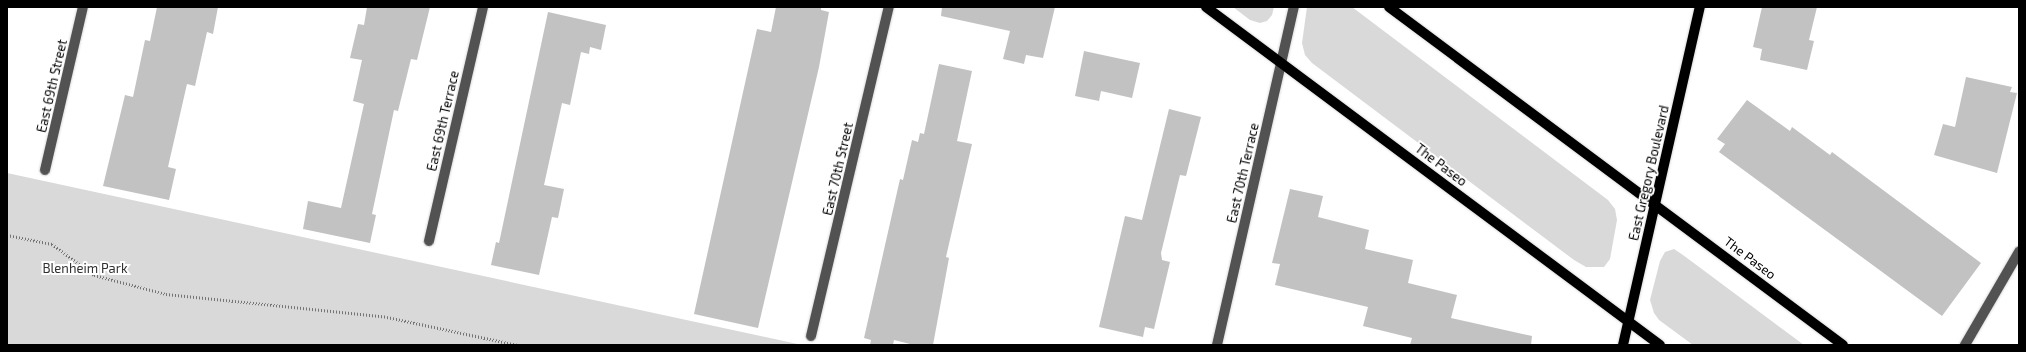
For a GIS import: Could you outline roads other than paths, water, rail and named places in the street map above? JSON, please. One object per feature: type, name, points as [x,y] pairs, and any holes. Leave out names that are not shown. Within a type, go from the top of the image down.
[{"type":"main road","name":"The Paseo","points":[[1206,7],[1660,345]]},
{"type":"main road","name":"The Paseo","points":[[1389,7],[1843,345]]},
{"type":"main road","name":"East Gregory Boulevard","points":[[1623,345],[1700,7]]},
{"type":"street","name":"East 69th Street","points":[[45,170],[83,7]]},
{"type":"street","name":"East 69th Terrace","points":[[429,241],[483,7]]},
{"type":"street","name":"East 70th Street","points":[[811,336],[889,7]]},
{"type":"street","name":"East 70th Terrace","points":[[1217,345],[1294,7]]},
{"type":"street","points":[[1965,345],[2019,252]]},
{"type":"park label","name":"Blenheim Park","points":[[85,268]]}]
